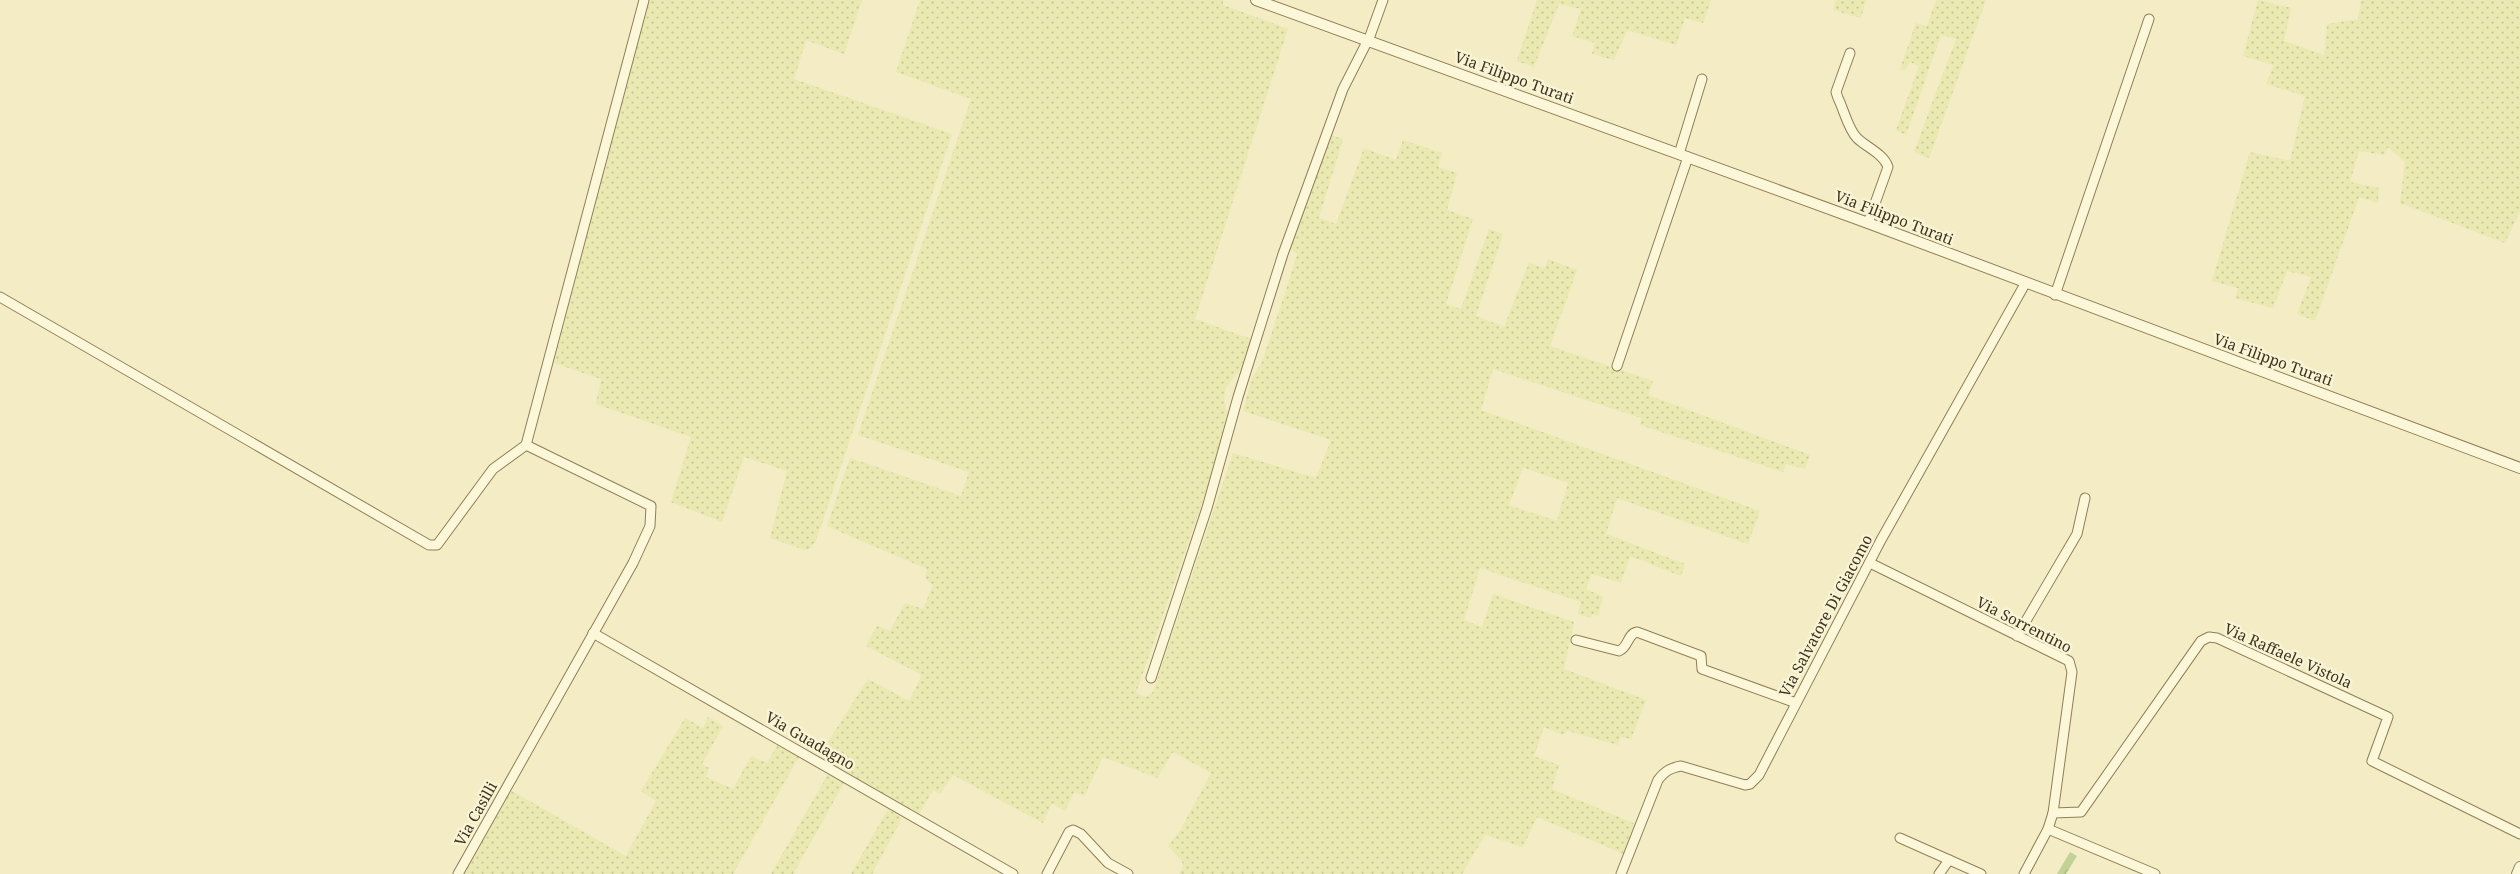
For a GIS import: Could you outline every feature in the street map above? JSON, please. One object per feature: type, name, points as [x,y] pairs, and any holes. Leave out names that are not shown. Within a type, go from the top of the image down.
[{"type":"street","points":[[0,297],[429,544],[437,545],[443,540],[493,469],[526,445],[590,195],[644,0]]},
{"type":"street","name":"Via Filippo Turati","points":[[1256,0],[1868,223],[2025,284],[2520,468]]},
{"type":"street","points":[[1151,678],[1207,508],[1238,397],[1283,254],[1343,89],[1368,40],[1383,0]]},
{"type":"street","points":[[2055,295],[2148,19]]},
{"type":"street","points":[[1850,53],[1836,92],[1857,138],[1868,144],[1888,167],[1868,223]]},
{"type":"street","points":[[1617,366],[1683,156],[1702,79]]},
{"type":"street","name":"Via Salvatore Di Giacomo","points":[[1621,874],[1658,780],[1665,772],[1681,766],[1738,784],[1750,784],[1759,775],[1870,563],[2025,284]]},
{"type":"street","name":"Via Casilli","points":[[458,874],[633,563],[650,526],[650,506],[526,445]]},
{"type":"street","points":[[2017,636],[2077,534],[2085,498]]},
{"type":"street","name":"Via Sorrentino","points":[[1870,563],[2069,661],[2072,665],[2053,813],[2048,829],[2024,874]]},
{"type":"street","points":[[1576,640],[1619,651],[1625,647],[1630,636],[1638,632],[1701,656],[1702,669],[1796,703]]},
{"type":"street","name":"Via Guadagno","points":[[593,633],[1013,874]]},
{"type":"street","name":"Via Raffaele Vistola","points":[[2053,813],[2081,812],[2201,641],[2209,637],[2217,638],[2388,717],[2372,761],[2520,834]]},
{"type":"street","points":[[2048,829],[2155,874]]},
{"type":"street","points":[[1047,874],[1069,832],[1073,830],[1081,834],[1108,863],[1128,874]]},
{"type":"street","points":[[1900,838],[1982,874]]},
{"type":"street","points":[[1940,874],[1949,860]]},
{"type":"street","points":[[2517,874],[2520,867]]},
{"type":"green space","points":[[649,0],[862,0],[844,54],[806,40],[794,79],[952,134],[821,526],[811,548],[805,550],[770,538],[787,471],[744,457],[722,522],[671,502],[691,437],[596,404],[601,379],[554,363]]},
{"type":"green space","points":[[920,0],[1223,0],[1223,5],[1288,29],[1195,319],[1251,339],[1240,370],[1226,387],[1224,399],[1227,414],[1211,477],[1136,693],[1146,697],[1153,692],[1233,453],[1316,478],[1331,440],[1243,411],[1252,378],[1262,362],[1297,254],[1289,247],[1330,135],[1343,139],[1319,218],[1336,224],[1364,148],[1396,160],[1403,140],[1442,153],[1438,167],[1457,173],[1447,210],[1473,219],[1446,304],[1461,309],[1489,229],[1503,234],[1476,316],[1504,327],[1529,263],[1545,268],[1548,259],[1577,270],[1550,346],[1653,381],[1648,395],[1810,455],[1805,469],[1786,464],[1783,472],[1640,425],[1641,418],[1493,369],[1481,410],[1760,511],[1748,544],[1617,498],[1606,534],[1685,564],[1681,576],[1630,556],[1621,583],[1592,574],[1586,589],[1603,597],[1598,616],[1593,614],[1591,618],[1578,614],[1581,602],[1480,568],[1464,620],[1482,627],[1493,594],[1574,622],[1564,669],[1646,700],[1631,739],[1620,737],[1618,745],[1568,731],[1562,735],[1544,727],[1534,756],[1559,765],[1552,789],[1638,825],[1626,855],[1537,817],[1523,847],[1485,835],[1462,874],[1179,874],[1183,867],[1182,861],[1168,846],[1181,829],[1211,773],[1173,752],[1157,778],[1103,757],[1084,796],[1074,792],[1065,811],[1052,803],[1043,823],[953,775],[940,794],[933,790],[918,816],[819,756],[868,679],[909,701],[922,675],[866,646],[877,626],[890,631],[905,603],[923,609],[933,585],[925,579],[927,569],[827,526],[850,458],[961,496],[969,472],[858,435],[971,99],[896,72]],"holes":[[[1523,468],[1568,483],[1557,521],[1509,505]]]},
{"type":"green space","points":[[1537,0],[1711,0],[1703,23],[1685,18],[1676,45],[1627,30],[1614,60],[1592,54],[1595,43],[1572,36],[1581,9],[1559,4],[1534,67],[1517,61]]},
{"type":"green space","points":[[1836,0],[1866,0],[1861,18],[1833,10]]},
{"type":"green space","points":[[1936,0],[1986,0],[1929,158],[1914,152],[1956,39],[1941,35],[1906,135],[1896,130],[1919,66],[1910,62],[1904,71],[1900,69],[1916,23],[1927,26]]},
{"type":"green space","points":[[2258,0],[2291,8],[2284,41],[2324,55],[2327,24],[2358,19],[2361,0],[2520,0],[2520,211],[2505,243],[2400,203],[2405,162],[2388,147],[2384,155],[2359,151],[2350,182],[2379,188],[2378,203],[2359,197],[2315,321],[2297,314],[2311,277],[2287,271],[2273,308],[2235,298],[2238,288],[2212,281],[2250,152],[2290,161],[2305,96],[2266,84],[2274,65],[2243,56]]},
{"type":"green space","points":[[708,717],[723,726],[702,764],[709,768],[706,777],[733,789],[751,756],[767,763],[778,744],[800,755],[733,874],[463,874],[510,790],[626,856],[656,801],[641,791],[685,718],[703,728]]},
{"type":"green space","points":[[828,774],[844,783],[793,874],[771,874]]},
{"type":"green space","points":[[888,809],[902,818],[872,874],[851,874]]},
{"type":"green space","points":[[2070,852],[2077,856],[2066,874],[2057,874]]}]
